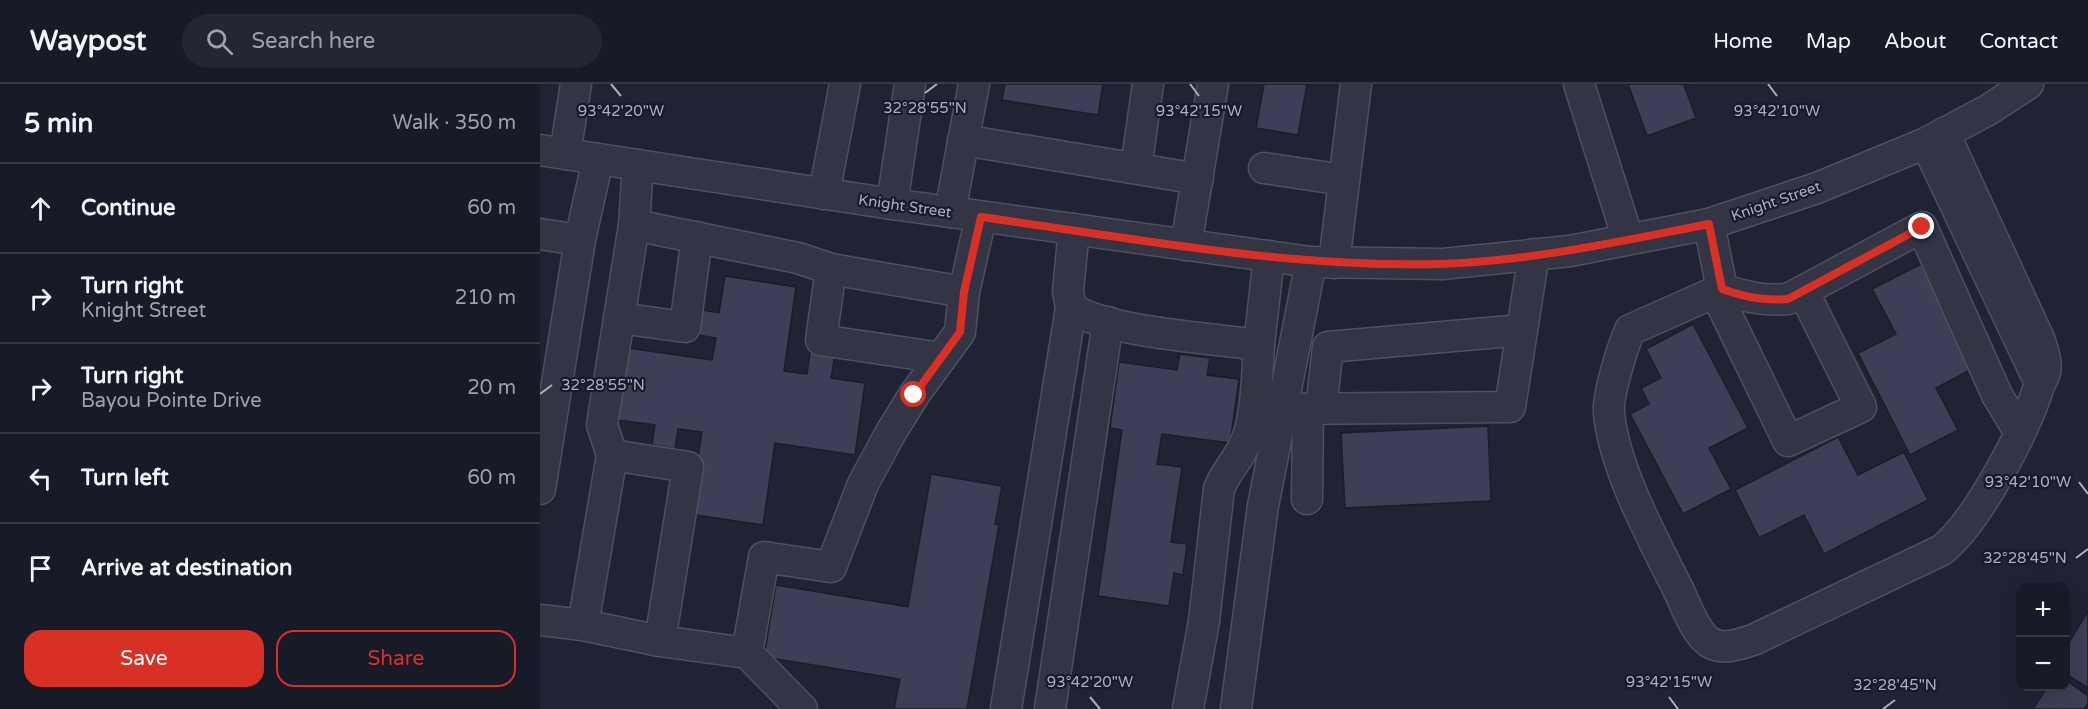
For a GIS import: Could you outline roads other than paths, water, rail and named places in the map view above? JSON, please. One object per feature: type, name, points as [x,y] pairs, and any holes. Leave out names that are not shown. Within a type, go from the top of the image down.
[{"type":"street","points":[[552,152],[576,84]]},
{"type":"street","points":[[824,194],[845,84]]},
{"type":"street","points":[[892,204],[910,84]]},
{"type":"street","points":[[950,212],[974,84]]},
{"type":"street","points":[[1136,168],[1148,84]]},
{"type":"street","points":[[1186,245],[1213,84]]},
{"type":"street","points":[[1307,499],[1304,409],[1322,262],[1344,180],[1356,84]]},
{"type":"street","points":[[1579,84],[1628,239]]},
{"type":"street","name":"Knight Street","points":[[552,152],[981,217],[1269,256],[1322,262],[1442,264],[1570,251],[1709,224],[1817,188],[1935,138],[1989,94],[2028,84]]},
{"type":"street","points":[[1935,138],[1967,206],[2040,383],[2033,406],[2020,433],[1969,520],[1957,538],[1942,550],[1753,640],[1730,646],[1718,646],[1707,641],[1694,621],[1641,514],[1613,439],[1608,411],[1623,345],[1630,330],[1719,290],[1767,301],[1788,299],[1922,227],[1967,206]]},
{"type":"street","points":[[963,140],[1198,179]]},
{"type":"street","points":[[540,489],[580,240],[598,159]]},
{"type":"street","points":[[583,625],[612,455],[602,425],[634,225],[638,165]]},
{"type":"street","points":[[1264,168],[1344,180]]},
{"type":"street","points":[[747,652],[764,557],[831,567],[863,483],[908,405],[960,332],[964,292],[981,217]]},
{"type":"street","points":[[1709,224],[1719,290],[1788,441],[1861,407],[1803,291]]},
{"type":"street","points":[[634,225],[798,258],[831,269],[964,292]]},
{"type":"street","points":[[1922,227],[1997,395],[2020,433]]},
{"type":"street","points":[[1006,709],[1071,308],[1068,291],[1074,229]]},
{"type":"street","points":[[540,234],[580,240]]},
{"type":"street","points":[[619,318],[685,327],[697,237]]},
{"type":"street","points":[[1304,409],[1509,407],[1534,254]]},
{"type":"street","points":[[1188,709],[1204,621],[1219,489],[1227,469],[1244,447],[1255,406],[1269,256]]},
{"type":"street","points":[[831,269],[821,340],[941,358]]},
{"type":"street","points":[[1071,308],[1086,318],[1259,345]]},
{"type":"street","points":[[1050,709],[1108,322]]},
{"type":"street","points":[[1236,709],[1263,506],[1328,347],[1522,330]]},
{"type":"street","points":[[612,455],[688,467],[660,641]]},
{"type":"street","points":[[540,620],[583,625],[660,641],[747,652],[802,709]]}]
